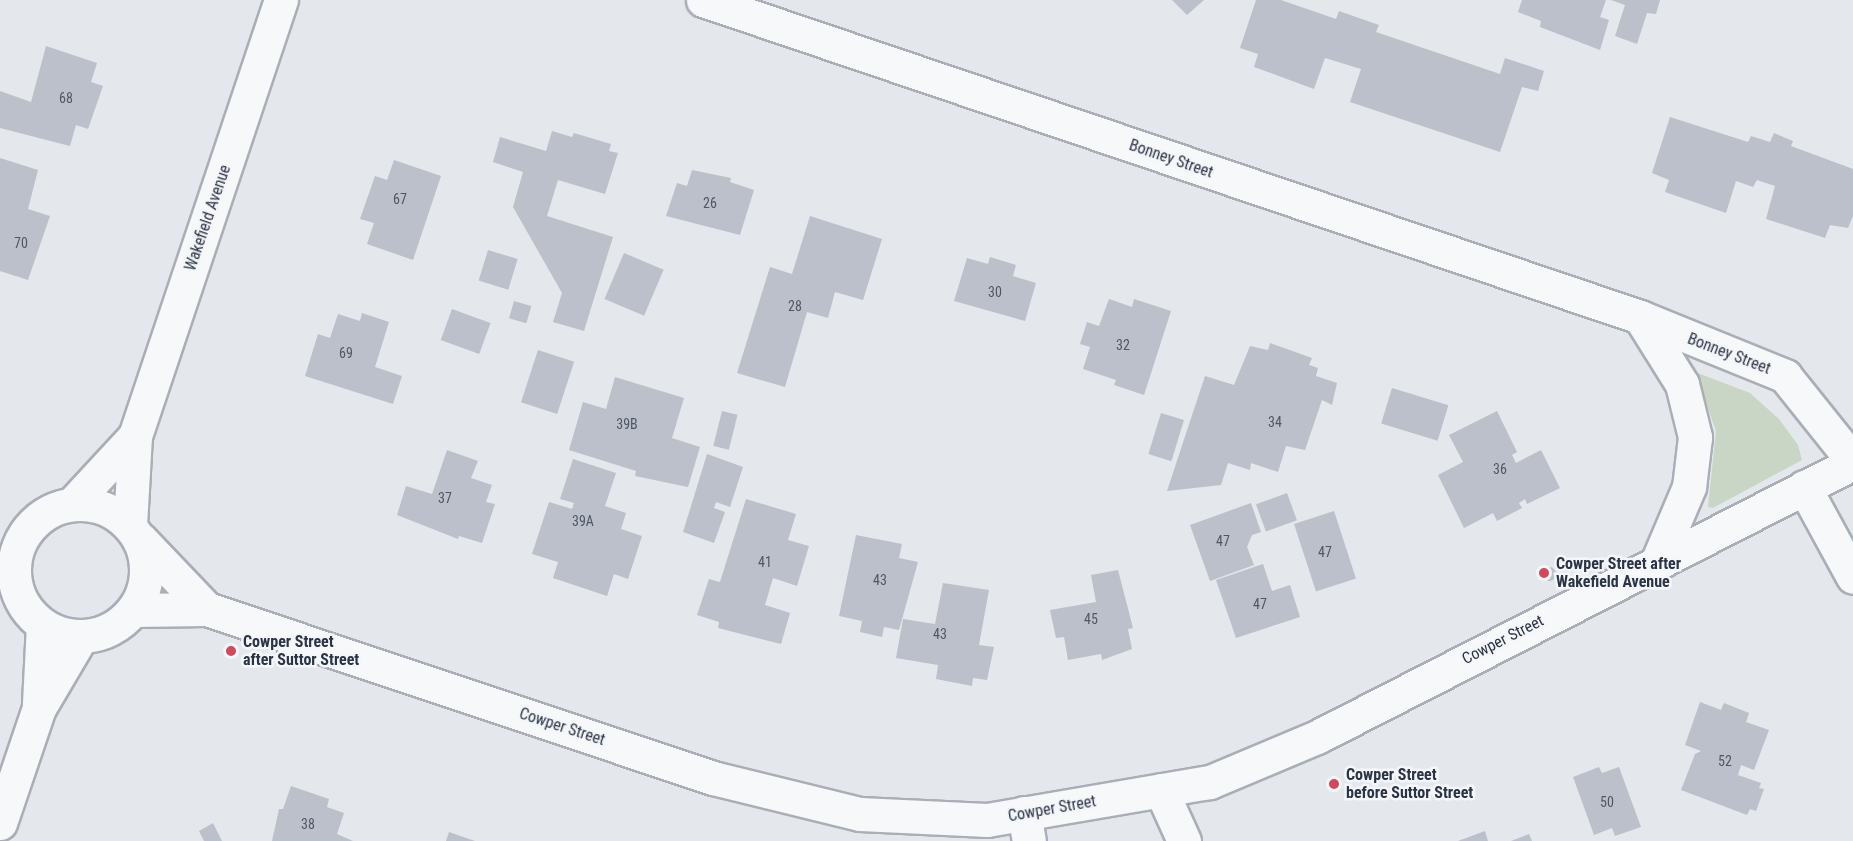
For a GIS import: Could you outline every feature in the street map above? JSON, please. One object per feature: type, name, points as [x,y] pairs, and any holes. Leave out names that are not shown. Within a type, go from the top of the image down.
[{"type":"street","name":"Wakefield Avenue","points":[[134,531],[135,436],[281,0]]},
{"type":"street","name":"Bonney Street","points":[[703,0],[1640,317],[1785,376],[1853,462]]},
{"type":"street","name":"Bonney Street","points":[[1640,317],[1682,384],[1695,437],[1689,487],[1658,560]]},
{"type":"street","name":"Wakefield Avenue","points":[[73,503],[135,436]]},
{"type":"street","name":"Cowper Street","points":[[134,610],[207,609],[713,778],[860,814],[987,820],[1026,827],[1161,790],[1210,782],[1317,737],[1658,560],[1853,462]]},
{"type":"street","points":[[1804,487],[1853,577]]},
{"type":"street","points":[[0,524],[40,516],[73,503],[94,504],[113,512],[134,531],[147,574],[134,610],[105,632],[81,637],[61,634],[43,625],[27,610],[7,565],[40,516]]},
{"type":"street","name":"Cowper Street","points":[[134,531],[207,609]]},
{"type":"street","points":[[39,708],[43,625]]},
{"type":"street","points":[[0,822],[39,708],[81,637]]},
{"type":"street","points":[[1161,790],[1184,841]]},
{"type":"green space","points":[[1695,372],[1750,393],[1779,419],[1798,445],[1802,460],[1713,508],[1708,507],[1716,431]]},
{"type":"building","points":[[1172,0],[1204,0],[1187,15]]},
{"type":"building","points":[[1256,0],[1281,0],[1336,19],[1339,11],[1379,25],[1376,32],[1500,74],[1505,58],[1544,71],[1538,91],[1522,87],[1500,152],[1350,102],[1361,69],[1325,58],[1314,89],[1254,67],[1258,54],[1240,48]]},
{"type":"building","points":[[1522,0],[1606,0],[1600,17],[1609,20],[1600,50],[1540,27],[1541,21],[1518,12]]},
{"type":"building","points":[[1611,0],[1660,0],[1656,14],[1647,13],[1637,44],[1615,36],[1625,5]]},
{"type":"building","points":[[46,46],[97,63],[91,82],[103,86],[88,129],[76,125],[70,146],[0,128],[0,91],[31,102]]},
{"type":"building","points":[[1670,117],[1748,142],[1751,136],[1770,142],[1774,133],[1793,141],[1791,146],[1853,169],[1853,216],[1848,228],[1830,225],[1825,238],[1766,219],[1775,186],[1757,180],[1753,187],[1736,181],[1726,213],[1665,192],[1669,180],[1652,173]]},
{"type":"building","points":[[552,131],[572,137],[574,133],[611,144],[609,151],[618,153],[605,194],[558,180],[547,216],[613,237],[584,331],[553,322],[562,293],[513,207],[523,172],[493,162],[500,137],[546,151]]},
{"type":"building","points":[[0,158],[38,170],[28,209],[50,216],[28,280],[0,271]]},
{"type":"building","points":[[394,160],[441,176],[413,260],[367,244],[374,223],[360,219],[375,176],[387,180]]},
{"type":"building","points":[[692,170],[731,178],[730,182],[754,190],[740,235],[666,216],[677,183],[687,186]]},
{"type":"building","points":[[810,216],[882,239],[863,300],[835,292],[828,318],[807,312],[785,387],[737,373],[770,267],[792,274]]},
{"type":"building","points":[[488,250],[518,259],[508,290],[479,281]]},
{"type":"building","points":[[624,253],[664,270],[644,316],[604,299]]},
{"type":"building","points":[[990,257],[1016,265],[1013,276],[1036,283],[1025,321],[954,301],[967,258],[988,264]]},
{"type":"building","points":[[1109,299],[1132,307],[1134,299],[1171,311],[1144,395],[1114,385],[1116,380],[1083,369],[1090,347],[1080,344],[1087,322],[1099,326]]},
{"type":"building","points":[[514,301],[531,306],[526,323],[509,318]]},
{"type":"building","points":[[452,309],[491,323],[479,354],[441,340]]},
{"type":"building","points":[[362,313],[389,322],[375,367],[402,376],[393,404],[305,376],[318,334],[330,338],[338,314],[360,321]]},
{"type":"building","points":[[1270,343],[1312,358],[1309,365],[1318,368],[1316,376],[1337,383],[1332,405],[1322,400],[1305,450],[1286,446],[1278,472],[1251,463],[1250,470],[1228,463],[1221,485],[1167,491],[1205,376],[1234,385],[1250,346],[1268,350]]},
{"type":"building","points":[[538,350],[574,362],[557,414],[521,402]]},
{"type":"building","points":[[615,377],[684,398],[672,438],[700,447],[688,487],[635,476],[636,471],[569,450],[583,402],[606,409]]},
{"type":"building","points":[[1392,388],[1448,405],[1438,441],[1381,423]]},
{"type":"building","points":[[722,411],[738,415],[729,450],[713,446]]},
{"type":"building","points":[[1497,411],[1517,452],[1512,455],[1516,463],[1541,450],[1560,488],[1527,504],[1525,499],[1519,503],[1522,508],[1497,521],[1493,513],[1464,528],[1438,475],[1463,462],[1449,435]]},
{"type":"building","points":[[1161,413],[1184,420],[1171,461],[1148,454]]},
{"type":"building","points":[[447,450],[478,461],[471,478],[492,485],[486,502],[495,504],[482,543],[459,536],[458,539],[397,515],[406,486],[432,494]]},
{"type":"building","points":[[707,454],[743,467],[730,507],[716,502],[714,508],[725,512],[714,543],[683,532]]},
{"type":"building","points":[[573,459],[616,473],[605,506],[626,513],[621,529],[642,536],[628,579],[614,574],[607,596],[553,578],[558,562],[532,554],[549,502],[572,509],[574,503],[560,499]]},
{"type":"building","points":[[1287,493],[1297,520],[1266,532],[1256,504]]},
{"type":"building","points":[[746,499],[796,514],[788,540],[809,546],[797,586],[773,578],[765,605],[790,613],[781,644],[718,628],[719,622],[697,615],[709,579],[720,582]]},
{"type":"building","points":[[1251,503],[1261,532],[1252,535],[1247,547],[1254,565],[1210,581],[1190,525]]},
{"type":"building","points":[[1334,511],[1356,579],[1316,592],[1294,524]]},
{"type":"building","points":[[856,535],[902,544],[899,558],[918,562],[899,630],[884,627],[882,637],[860,632],[862,621],[839,616]]},
{"type":"building","points":[[1263,564],[1272,591],[1290,585],[1300,617],[1236,638],[1216,580]]},
{"type":"building","points":[[1549,567],[1554,569],[1556,574],[1554,579],[1549,581],[1544,579],[1542,574],[1544,569]]},
{"type":"building","points":[[1118,570],[1133,628],[1128,629],[1132,649],[1102,660],[1101,654],[1068,660],[1064,637],[1056,638],[1050,610],[1096,602],[1091,575]]},
{"type":"building","points":[[943,583],[989,590],[979,645],[994,647],[987,680],[973,678],[972,686],[936,679],[938,665],[896,658],[903,619],[935,624]]},
{"type":"building","points":[[1700,702],[1721,710],[1724,703],[1749,713],[1746,722],[1769,730],[1754,770],[1741,765],[1738,775],[1761,783],[1759,788],[1764,789],[1756,811],[1750,809],[1747,815],[1681,790],[1695,754],[1701,751],[1685,745]]},
{"type":"building","points":[[1599,767],[1602,773],[1619,767],[1641,827],[1615,836],[1612,828],[1594,835],[1573,777]]},
{"type":"building","points":[[291,786],[329,799],[327,807],[344,813],[337,834],[353,841],[272,841],[279,809],[283,809]]},
{"type":"building","points":[[213,823],[222,841],[204,841],[199,831]]},
{"type":"building","points":[[1485,831],[1488,841],[1458,841]]},
{"type":"building","points":[[449,832],[475,841],[446,841]]},
{"type":"building","points":[[1529,834],[1532,841],[1511,841]]},
{"type":"place","name":"Cowper Street after Wakefield Avenue","points":[[1544,573]]},
{"type":"place","name":"Cowper Street after Suttor Street","points":[[231,651]]},
{"type":"place","name":"Cowper Street before Suttor Street","points":[[1334,784]]}]
